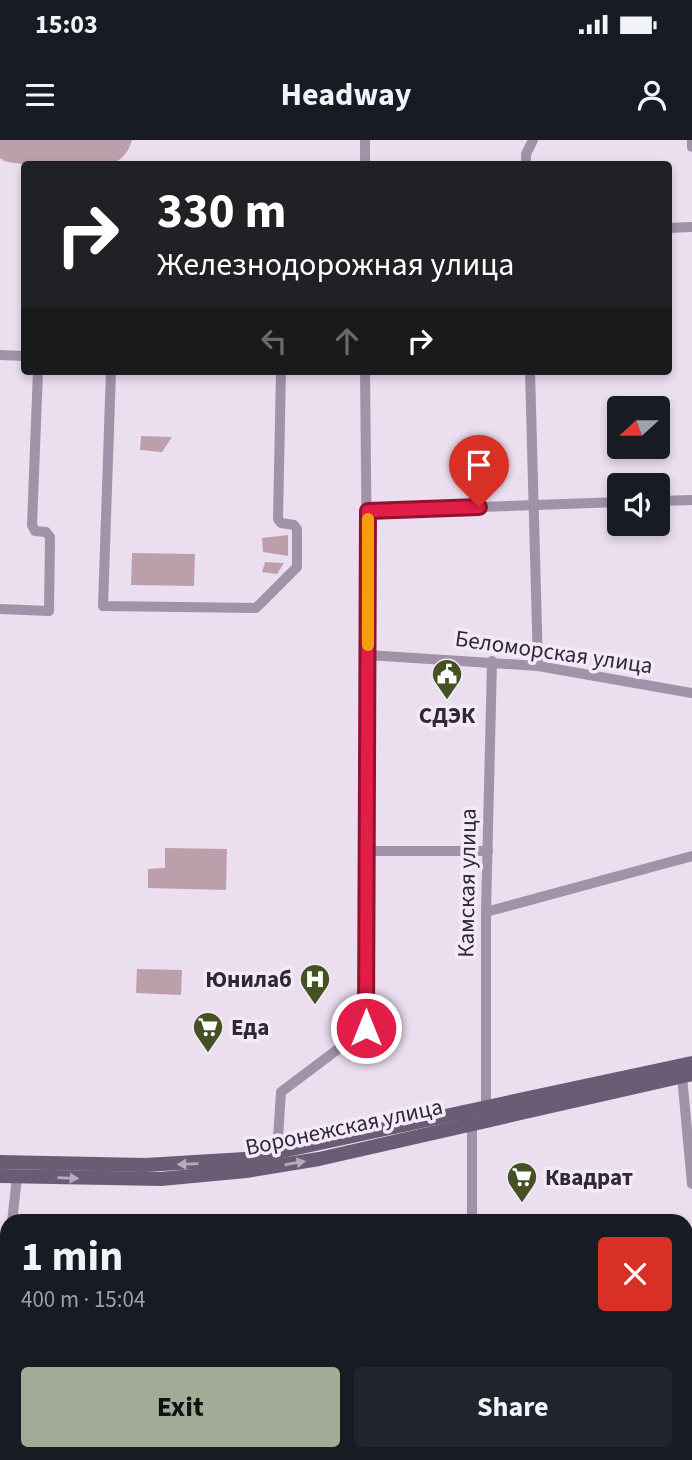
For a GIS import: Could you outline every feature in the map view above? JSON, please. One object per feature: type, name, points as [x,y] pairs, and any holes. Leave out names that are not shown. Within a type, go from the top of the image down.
[{"type":"main road","name":"Воронежская улица","points":[[0,1162],[203,1164],[277,1153],[692,1063]]},
{"type":"main road","name":"Воронежская улица","points":[[0,1176],[124,1180],[211,1176],[319,1159],[687,1075]]},
{"type":"street","points":[[365,140],[365,161]]},
{"type":"street","points":[[526,161],[526,154],[533,140]]},
{"type":"street","points":[[692,140],[692,147]]},
{"type":"street","points":[[672,228],[692,227]]},
{"type":"street","points":[[0,355],[21,356]]},
{"type":"street","points":[[0,610],[50,611],[50,537],[46,532],[36,531],[32,525],[38,375]]},
{"type":"street","points":[[111,375],[103,606],[256,608],[297,567],[297,529],[294,525],[281,523],[278,519],[281,375]]},
{"type":"street","points":[[277,1153],[281,1092],[366,1028],[368,511],[365,375]]},
{"type":"street","points":[[530,375],[538,666]]},
{"type":"street","points":[[670,501],[692,500]]},
{"type":"street","points":[[368,511],[607,502]]},
{"type":"street","name":"Беломорская улица","points":[[368,655],[538,666],[692,693]]},
{"type":"street","name":"Камская улица","points":[[486,1106],[486,912],[492,661]]},
{"type":"street","points":[[366,851],[488,851]]},
{"type":"street","points":[[486,912],[692,856]]},
{"type":"street","points":[[687,1075],[692,1184]]},
{"type":"street","points":[[472,1122],[472,1214]]},
{"type":"street","points":[[13,1214],[17,1177]]},
{"type":"shaded area","points":[[0,140],[132,140],[118,161],[21,161],[21,163],[0,158]]},
{"type":"shaded area","points":[[141,436],[172,437],[162,452],[140,450]]},
{"type":"shaded area","points":[[288,535],[288,556],[263,552],[262,538]]},
{"type":"shaded area","points":[[132,553],[195,554],[194,586],[131,585]]},
{"type":"shaded area","points":[[265,562],[284,563],[277,574],[262,572]]},
{"type":"shaded area","points":[[165,848],[227,849],[226,890],[148,888],[148,869],[165,868]]},
{"type":"shaded area","points":[[137,969],[182,970],[181,995],[136,993]]},
{"type":"slow traffic","points":[[368,519],[368,645]]},
{"type":"place","name":"СДЭК","points":[[447,701]]},
{"type":"place","name":"Юнилаб","points":[[315,1006]]},
{"type":"place","name":"Еда","points":[[208,1054]]},
{"type":"place","name":"Квадрат","points":[[522,1204]]},
{"type":"route","points":[[366,1028],[368,511],[479,507]]}]
